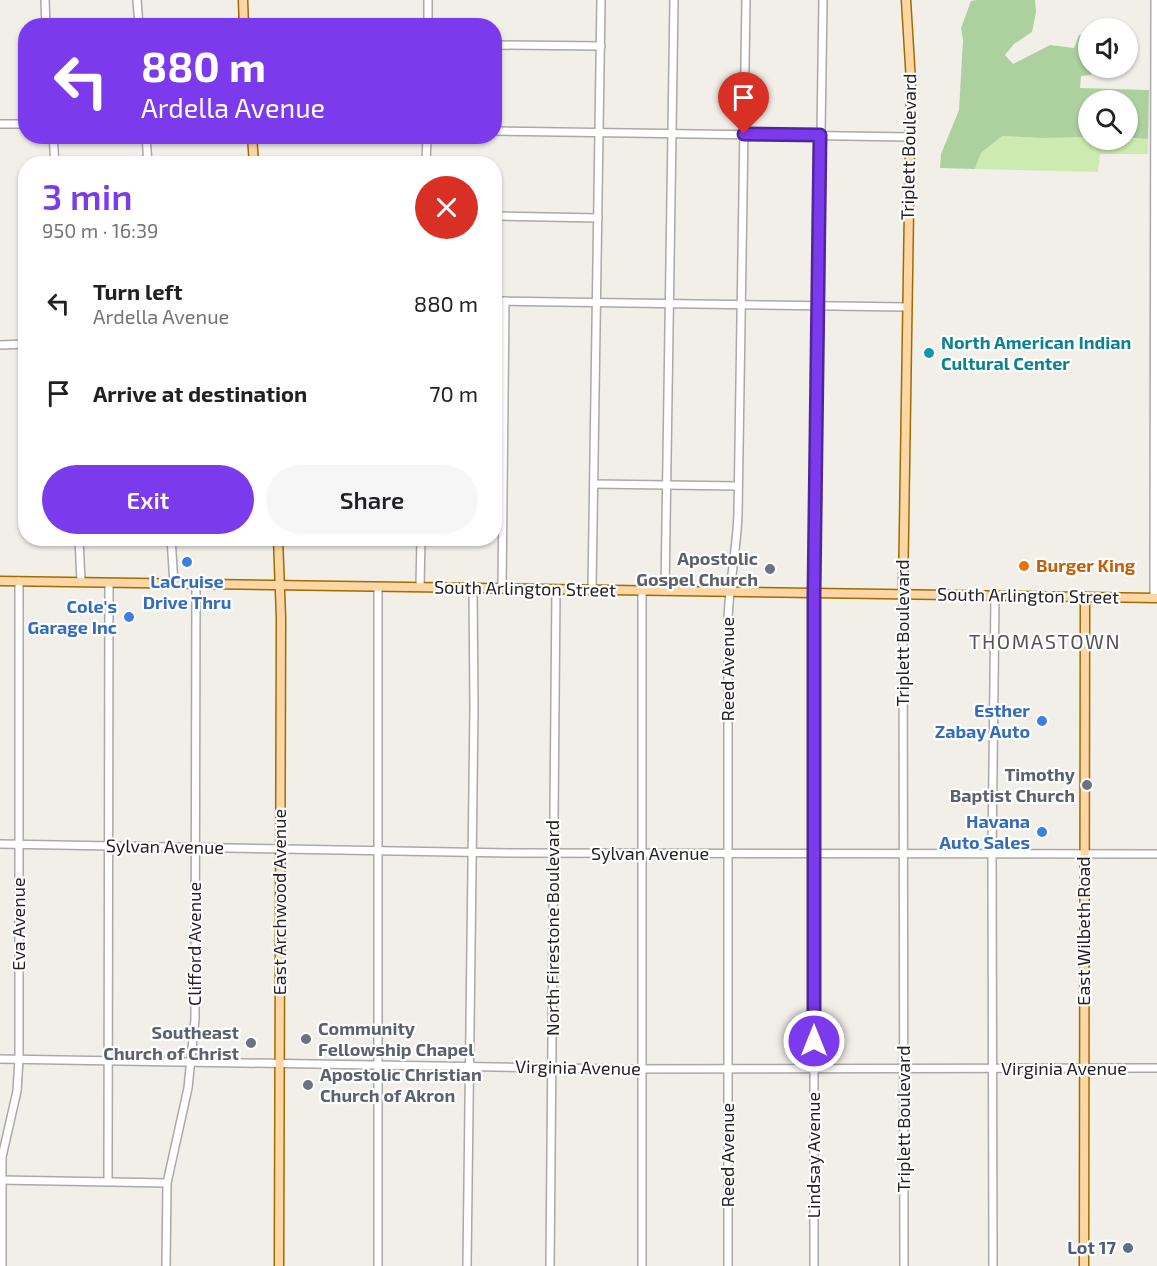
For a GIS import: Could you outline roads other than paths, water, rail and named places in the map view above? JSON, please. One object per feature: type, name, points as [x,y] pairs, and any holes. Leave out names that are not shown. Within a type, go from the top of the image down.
[{"type":"main road","points":[[243,0],[244,18]]},
{"type":"main road","name":"Triplett Boulevard","points":[[903,593],[911,82],[906,0]]},
{"type":"main road","name":"East Archwood Avenue","points":[[278,546],[279,1266]]},
{"type":"main road","name":"South Arlington Street","points":[[0,581],[1156,598]]},
{"type":"main road","name":"East Wilbeth Road","points":[[1084,1266],[1085,597]]},
{"type":"street","points":[[45,0],[46,18]]},
{"type":"street","points":[[137,0],[138,18]]},
{"type":"street","points":[[428,0],[428,18]]},
{"type":"street","points":[[592,590],[601,0]]},
{"type":"street","points":[[665,591],[674,0]]},
{"type":"street","name":"Reed Avenue","points":[[728,1266],[729,591],[738,540],[746,0]]},
{"type":"street","name":"Lindsay Avenue","points":[[814,1266],[814,593],[823,0]]},
{"type":"street","points":[[1155,0],[1156,598]]},
{"type":"street","points":[[502,45],[601,46]]},
{"type":"street","points":[[0,124],[18,124]]},
{"type":"street","points":[[502,131],[910,137]]},
{"type":"street","points":[[502,216],[598,218]]},
{"type":"street","points":[[502,392],[505,301],[906,307]]},
{"type":"street","points":[[0,345],[18,344]]},
{"type":"street","points":[[594,484],[738,486]]},
{"type":"street","points":[[79,546],[81,582]]},
{"type":"street","points":[[172,546],[174,584]]},
{"type":"street","points":[[420,587],[421,546]]},
{"type":"street","points":[[501,546],[502,589]]},
{"type":"street","name":"Eva Avenue","points":[[2,1266],[1,1180],[4,1147],[17,1091],[19,1059],[20,581]]},
{"type":"street","points":[[108,1181],[109,583]]},
{"type":"street","name":"Clifford Avenue","points":[[166,1266],[167,1183],[186,1098],[192,1062],[195,1018],[196,584]]},
{"type":"street","points":[[378,587],[378,1266]]},
{"type":"street","points":[[467,1266],[473,588]]},
{"type":"street","name":"North Firestone Boulevard","points":[[550,1266],[556,590]]},
{"type":"street","points":[[642,591],[642,1266]]},
{"type":"street","name":"Triplett Boulevard","points":[[903,593],[904,1266]]},
{"type":"street","points":[[993,1266],[992,854],[995,597]]},
{"type":"street","name":"Sylvan Avenue","points":[[0,844],[642,854],[1157,854]]},
{"type":"street","name":"Virginia Avenue","points":[[0,1059],[642,1069],[1157,1068]]},
{"type":"street","points":[[1,1180],[167,1183]]},
{"type":"place","name":"North American Indian Cultural Center","points":[[929,353]]},
{"type":"place","name":"LaCruise Drive Thru","points":[[187,562]]},
{"type":"place","name":"Burger King","points":[[1024,566]]},
{"type":"place","name":"Apostolic Gospel Church","points":[[770,569]]},
{"type":"place","name":"Cole's Garage Inc","points":[[129,617]]},
{"type":"place","name":"Esther Zabay Auto","points":[[1042,721]]},
{"type":"place","name":"Timothy Baptist Church","points":[[1087,785]]},
{"type":"place","name":"Havana Auto Sales","points":[[1042,832]]},
{"type":"place","name":"Community Fellowship Chapel","points":[[306,1039]]},
{"type":"place","name":"Southeast Church of Christ","points":[[251,1043]]},
{"type":"place","name":"Apostolic Christian Church of Akron","points":[[308,1085]]},
{"type":"place","name":"Lot 17","points":[[1128,1248]]},
{"type":"district","name":"THOMASTOWN","points":[[1045,642]]}]
